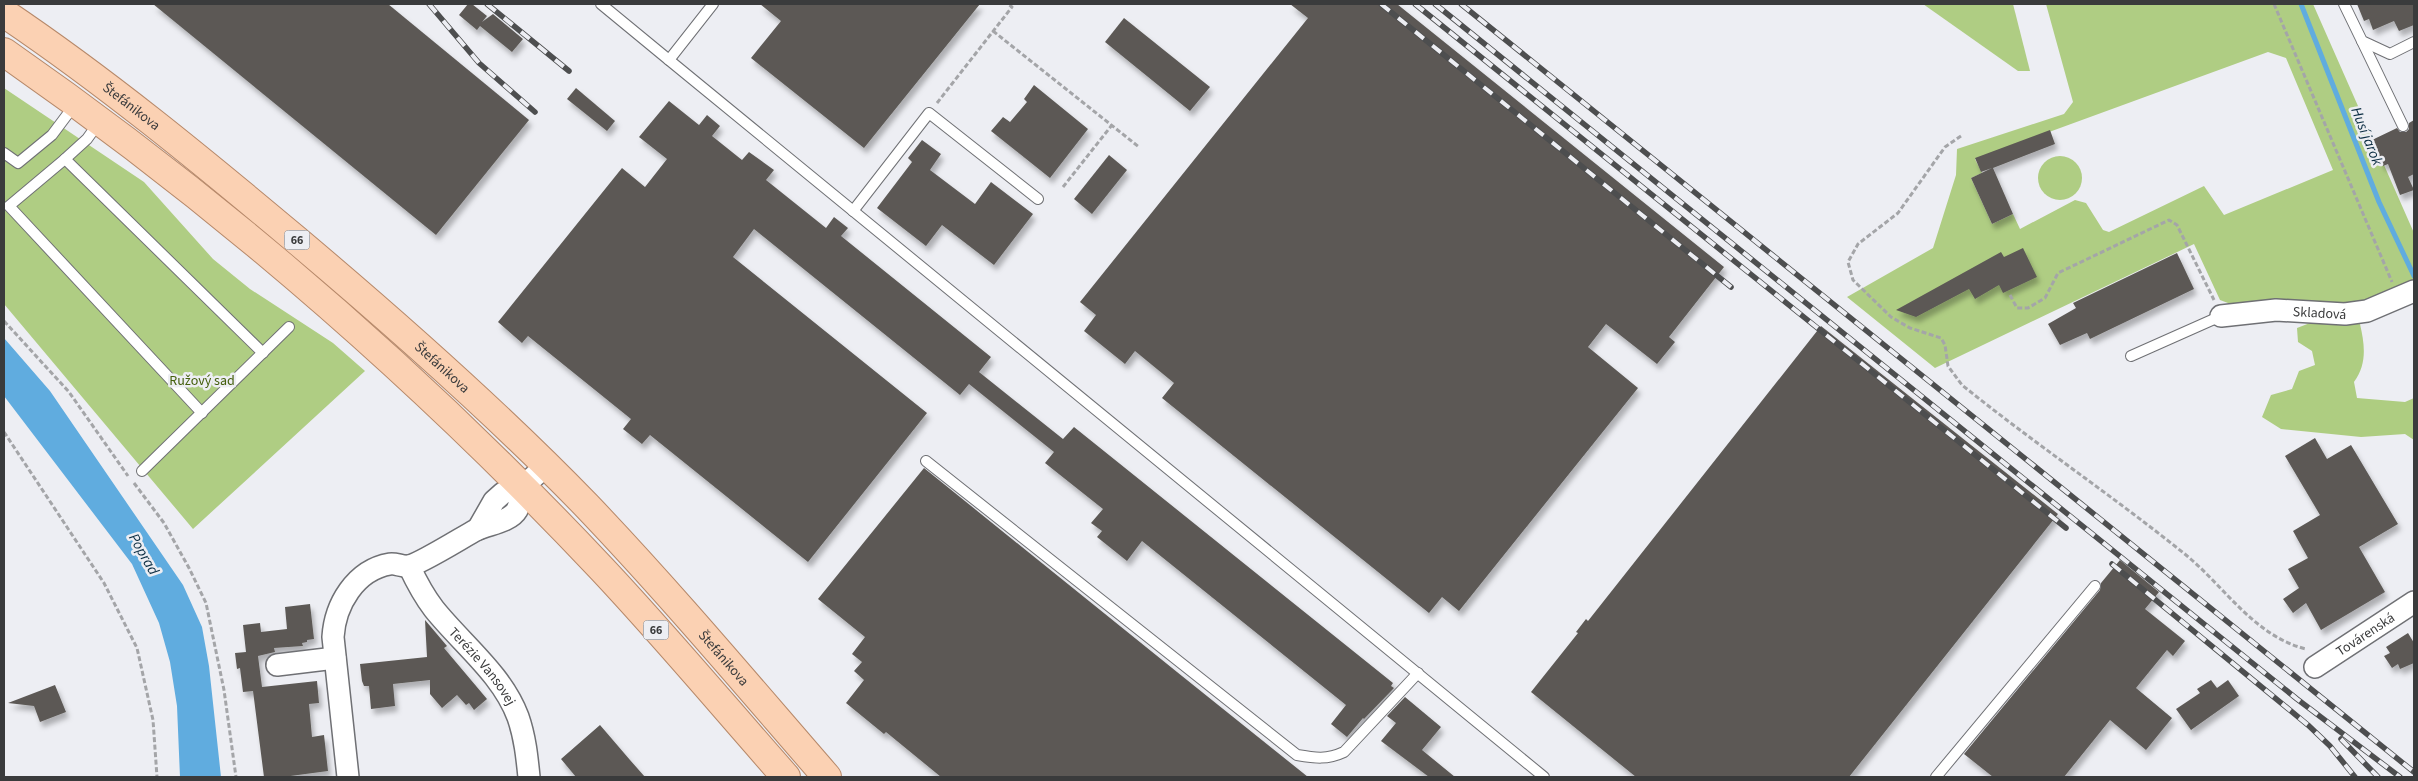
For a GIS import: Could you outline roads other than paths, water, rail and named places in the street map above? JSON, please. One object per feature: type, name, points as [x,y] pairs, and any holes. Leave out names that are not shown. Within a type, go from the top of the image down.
[{"type":"main road","name":"Štefánikova","points":[[4,13],[99,81],[259,208],[406,335],[546,466],[694,623],[827,777]]},
{"type":"main road","name":"Štefánikova","points":[[4,52],[76,102],[274,256],[394,364],[522,488],[602,569],[786,777]]},
{"type":"street","name":"Skladová","points":[[2222,316],[2276,310],[2346,314],[2367,311],[2408,294]]},
{"type":"street","points":[[348,777],[335,658],[334,622],[346,594],[355,583],[377,568],[391,564],[409,566],[478,529],[508,517],[517,510],[522,488],[546,466]]},
{"type":"street","name":"Terézie Vansovej","points":[[409,566],[418,586],[434,608],[486,667],[512,705],[523,734],[529,777]]},
{"type":"street","name":"Továrenská","points":[[2316,667],[2414,602]]},
{"type":"street","points":[[277,665],[335,658]]},
{"type":"lane","points":[[601,4],[1544,777]]},
{"type":"lane","points":[[669,60],[713,4]]},
{"type":"lane","points":[[2344,4],[2403,126]]},
{"type":"lane","points":[[2362,41],[2390,54],[2414,42]]},
{"type":"lane","points":[[4,153],[18,163],[52,135],[76,102]]},
{"type":"lane","points":[[853,211],[929,113],[1038,199]]},
{"type":"lane","points":[[101,121],[87,139],[9,206],[202,413]]},
{"type":"lane","points":[[65,159],[262,354]]},
{"type":"lane","points":[[2130,356],[2222,316]]},
{"type":"lane","points":[[142,471],[289,327]]},
{"type":"lane","points":[[926,461],[1297,755],[1318,759],[1333,757],[1344,752],[1418,673]]},
{"type":"lane","points":[[1936,777],[2095,586]]},
{"type":"water","name":"Poprad","points":[[4,338],[50,391],[183,585],[202,627],[209,666],[221,777],[180,777],[177,706],[170,662],[159,623],[132,564],[4,396]]},
{"type":"waterway","name":"Husí jarok","points":[[2301,4],[2379,202],[2414,276]]},
{"type":"railway","points":[[429,4],[479,63],[535,112]]},
{"type":"railway","points":[[487,4],[569,71]]},
{"type":"railway","points":[[1381,4],[1731,287]]},
{"type":"railway","points":[[1415,4],[2066,528]]},
{"type":"railway","points":[[1435,4],[2297,699],[2400,777]]},
{"type":"railway","points":[[1461,4],[2414,772]]},
{"type":"railway","points":[[2112,564],[2308,725],[2330,746],[2355,777]]},
{"type":"railway","points":[[2341,739],[2378,777]]},
{"type":"park label","name":"Ružový sad","points":[[202,380]]}]
